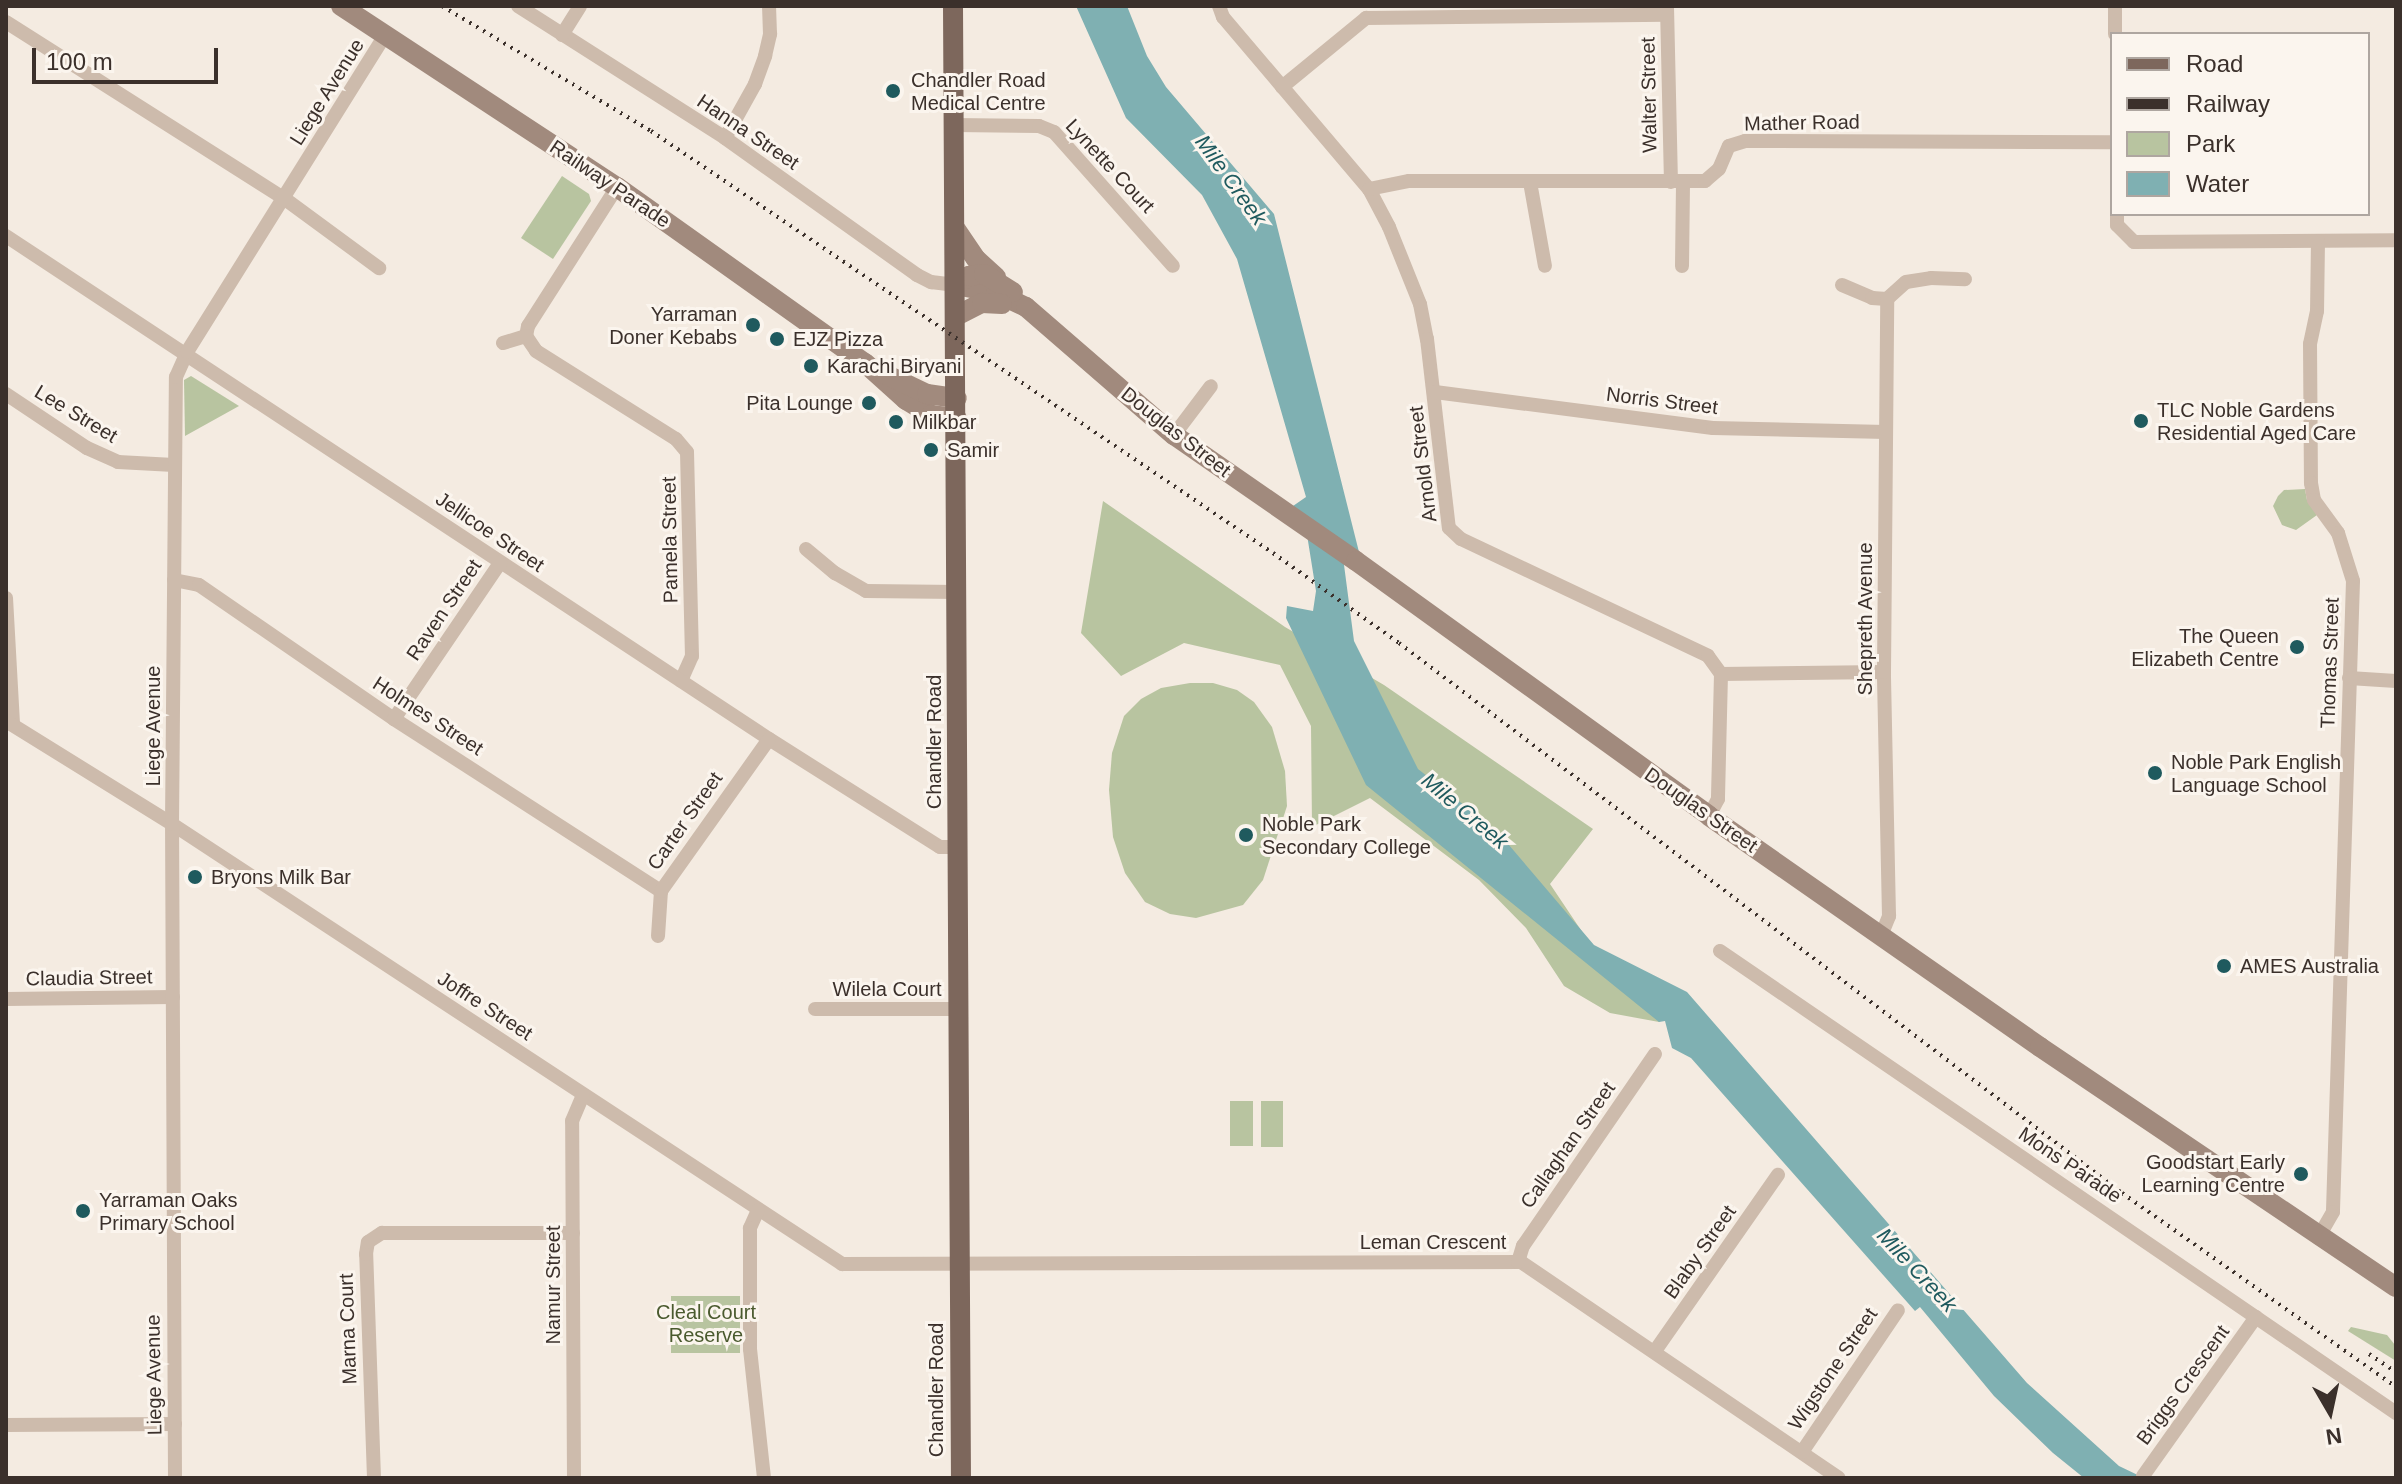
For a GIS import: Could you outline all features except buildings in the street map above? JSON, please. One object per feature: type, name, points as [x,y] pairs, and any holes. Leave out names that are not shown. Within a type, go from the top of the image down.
[{"type":"main road","name":"Railway Parade","points":[[341,6],[617,187],[874,370],[957,408]]},
{"type":"main road","name":"Chandler Road","points":[[953,6],[961,1478]]},
{"type":"main road","name":"Douglas Street","points":[[955,228],[976,259],[1029,310],[1174,435],[1356,561],[1881,936],[2318,1238],[2396,1287]]},
{"type":"main road","points":[[956,285],[969,276],[980,274],[1003,283]]},
{"type":"main road","name":"Douglas Street","points":[[956,285],[992,291],[1029,310]]},
{"type":"main road","points":[[956,316],[975,305],[992,302],[1029,310]]},
{"type":"street","name":"Hanna Street","points":[[518,6],[725,138],[917,275],[934,283],[956,285]]},
{"type":"street","points":[[562,35],[580,6]]},
{"type":"street","points":[[725,138],[755,84],[765,56],[770,34],[769,6]]},
{"type":"street","name":"Arnold Street","points":[[1219,6],[1223,17],[1369,189],[1420,304],[1435,392],[1449,528],[1461,539],[1708,656],[1721,674]]},
{"type":"street","points":[[2115,6],[2115,32]]},
{"type":"street","points":[[1282,87],[1366,18],[1667,11]]},
{"type":"street","name":"Walter Street","points":[[1667,11],[1682,266]]},
{"type":"street","points":[[6,22],[285,199],[379,268]]},
{"type":"street","name":"Liege Avenue","points":[[175,1478],[172,824],[176,377],[187,352],[386,34]]},
{"type":"street","name":"Lynette Court","points":[[954,125],[1039,126],[1054,132],[1173,266]]},
{"type":"street","name":"Mather Road","points":[[1369,189],[1409,181],[1705,181],[1719,169],[1729,146],[1745,141],[2110,142]]},
{"type":"street","points":[[1530,182],[1545,266]]},
{"type":"street","points":[[503,343],[526,336],[528,326],[617,187]]},
{"type":"street","points":[[2117,216],[2117,225],[2134,242],[2396,240]]},
{"type":"street","name":"Jellicoe Street","points":[[6,236],[187,352],[769,739],[940,847],[958,847]]},
{"type":"street","name":"Thomas Street","points":[[2318,241],[2317,311],[2310,344],[2311,483],[2314,500],[2338,533],[2353,581],[2333,1212],[2318,1238]]},
{"type":"street","points":[[1842,285],[1872,298],[1887,299],[1906,282],[1931,278],[1965,279]]},
{"type":"street","name":"Shepreth Avenue","points":[[1881,936],[1889,916],[1884,672],[1887,299]]},
{"type":"street","name":"Pamela Street","points":[[526,336],[536,351],[676,439],[687,452],[692,656],[681,681]]},
{"type":"street","points":[[1174,435],[1211,386]]},
{"type":"street","name":"Norris Street","points":[[1435,392],[1713,428],[1886,432]]},
{"type":"street","name":"Lee Street","points":[[6,394],[87,448],[118,462],[174,465]]},
{"type":"street","points":[[806,549],[866,591],[958,592]]},
{"type":"street","name":"Raven Street","points":[[394,719],[500,563]]},
{"type":"street","name":"Holmes Street","points":[[174,580],[199,585],[394,719],[661,891]]},
{"type":"street","points":[[6,598],[9,723]]},
{"type":"street","points":[[1709,816],[1718,799],[1721,674],[1884,672]]},
{"type":"street","points":[[2349,678],[2396,681]]},
{"type":"street","name":"Joffre Street","points":[[9,723],[172,824],[842,1264],[960,1264]]},
{"type":"street","name":"Carter Street","points":[[658,936],[661,891],[769,739]]},
{"type":"street","name":"Mons Parade","points":[[1720,951],[2396,1413]]},
{"type":"street","name":"Claudia Street","points":[[6,999],[173,997]]},
{"type":"street","name":"Wilela Court","points":[[815,1009],[959,1009]]},
{"type":"street","name":"Callaghan Street","points":[[1518,1262],[1523,1246],[1655,1054]]},
{"type":"street","name":"Namur Street","points":[[574,1478],[572,1121],[583,1095]]},
{"type":"street","name":"Blaby Street","points":[[1655,1351],[1778,1175]]},
{"type":"street","points":[[758,1210],[750,1228],[750,1349],[764,1478]]},
{"type":"street","name":"Marna Court","points":[[374,1478],[368,1242],[382,1233],[573,1233]]},
{"type":"street","name":"Leman Crescent","points":[[960,1264],[1518,1262],[1655,1351],[1839,1478]]},
{"type":"street","name":"Wigstone Street","points":[[1802,1452],[1898,1310]]},
{"type":"street","name":"Briggs Crescent","points":[[2143,1476],[2256,1317]]},
{"type":"street","points":[[6,1425],[175,1424]]},
{"type":"green space","points":[[562,176],[589,194],[591,201],[553,259],[521,238]]},
{"type":"green space","points":[[191,376],[239,406],[185,436],[184,380]]},
{"type":"green space","points":[[2305,489],[2307,500],[2317,515],[2296,530],[2282,525],[2273,506],[2278,496],[2284,490]]},
{"type":"green space","points":[[1103,501],[1285,627],[1384,685],[1593,829],[1550,884],[1591,945],[1663,1019],[1659,1022],[1610,1013],[1564,986],[1526,928],[1479,880],[1370,798],[1312,827],[1311,726],[1280,665],[1184,643],[1121,676],[1081,633]]},
{"type":"green space","points":[[1213,683],[1237,690],[1254,702],[1272,727],[1285,771],[1287,806],[1263,880],[1243,905],[1196,918],[1170,914],[1145,902],[1125,873],[1113,837],[1109,790],[1112,753],[1124,716],[1141,699],[1161,688]]},
{"type":"green space","points":[[1230,1101],[1253,1101],[1253,1146],[1230,1146]]},
{"type":"green space","points":[[1261,1101],[1283,1101],[1283,1147],[1261,1147]]},
{"type":"green space","name":"Cleal Court Reserve","points":[[671,1296],[740,1296],[740,1353],[671,1353]]},
{"type":"green space","points":[[2351,1327],[2387,1335],[2395,1345],[2396,1361],[2348,1331]]},
{"type":"water","name":"Mile Creek","points":[[1076,6],[1127,6],[1147,56],[1166,87],[1274,214],[1359,552],[1341,542],[1354,641],[1418,769],[1497,831],[1594,945],[1687,992],[2027,1383],[2119,1466],[2144,1478],[2084,1478],[2053,1453],[1994,1396],[1920,1307],[1915,1311],[1691,1058],[1672,1048],[1665,1021],[1659,1022],[1366,785],[1286,618],[1287,606],[1313,611],[1316,591],[1304,516],[1293,506],[1306,497],[1237,259],[1202,195],[1126,118]]},
{"type":"railway","points":[[442,6],[651,131],[1273,553],[1399,643],[2122,1193],[2396,1387]]},
{"type":"railway","points":[[2369,1354],[2396,1372]]},
{"type":"place","name":"Chandler Road Medical Centre","points":[[893,91]]},
{"type":"place","name":"Yarraman Doner Kebabs","points":[[753,325]]},
{"type":"place","name":"EJZ Pizza","points":[[777,339]]},
{"type":"place","name":"Karachi Biryani","points":[[811,366]]},
{"type":"place","name":"Pita Lounge","points":[[869,403]]},
{"type":"place","name":"TLC Noble Gardens Residential Aged Care","points":[[2141,421]]},
{"type":"place","name":"Milkbar","points":[[896,422]]},
{"type":"place","name":"Samir","points":[[931,450]]},
{"type":"place","name":"The Queen Elizabeth Centre","points":[[2297,647]]},
{"type":"place","name":"Noble Park English Language School","points":[[2155,773]]},
{"type":"place","name":"Noble Park Secondary College","points":[[1246,835]]},
{"type":"place","name":"Bryons Milk Bar","points":[[195,877]]},
{"type":"place","name":"AMES Australia","points":[[2224,966]]},
{"type":"place","name":"Goodstart Early Learning Centre","points":[[2301,1174]]},
{"type":"place","name":"Yarraman Oaks Primary School","points":[[83,1211]]}]
